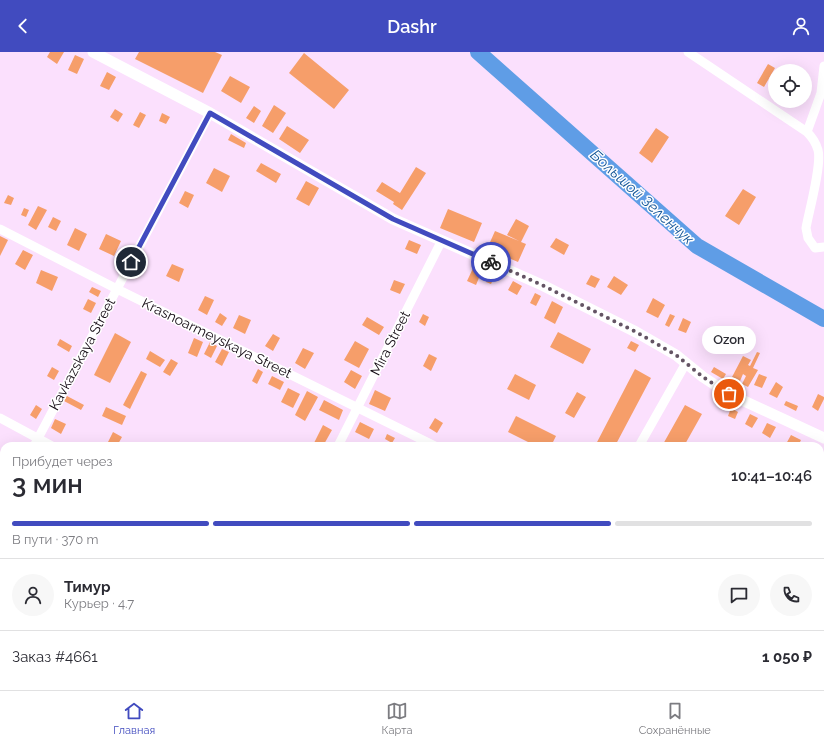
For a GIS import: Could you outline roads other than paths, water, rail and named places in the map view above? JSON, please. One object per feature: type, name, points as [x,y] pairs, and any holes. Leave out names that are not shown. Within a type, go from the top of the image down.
[{"type":"street","points":[[93,52],[210,113],[393,219],[542,285],[629,328],[676,355],[703,377],[729,394],[824,438]]},
{"type":"street","points":[[688,52],[807,132],[814,140],[818,151],[818,167],[806,228],[808,238],[820,248]]},
{"type":"street","points":[[807,132],[822,93],[824,66]]},
{"type":"street","name":"Kavkazskaya Street","points":[[36,442],[210,113]]},
{"type":"street","name":"Krasnoarmeyskaya Street","points":[[0,229],[117,289],[427,442]]},
{"type":"street","name":"Mira Street","points":[[340,442],[442,240]]},
{"type":"street","points":[[641,442],[686,363]]},
{"type":"street","points":[[0,418],[36,442]]},
{"type":"waterway","name":"Большой Зеленчук","points":[[478,52],[697,246],[824,319]]},
{"type":"place","name":"Ozon","points":[[729,394]]}]
